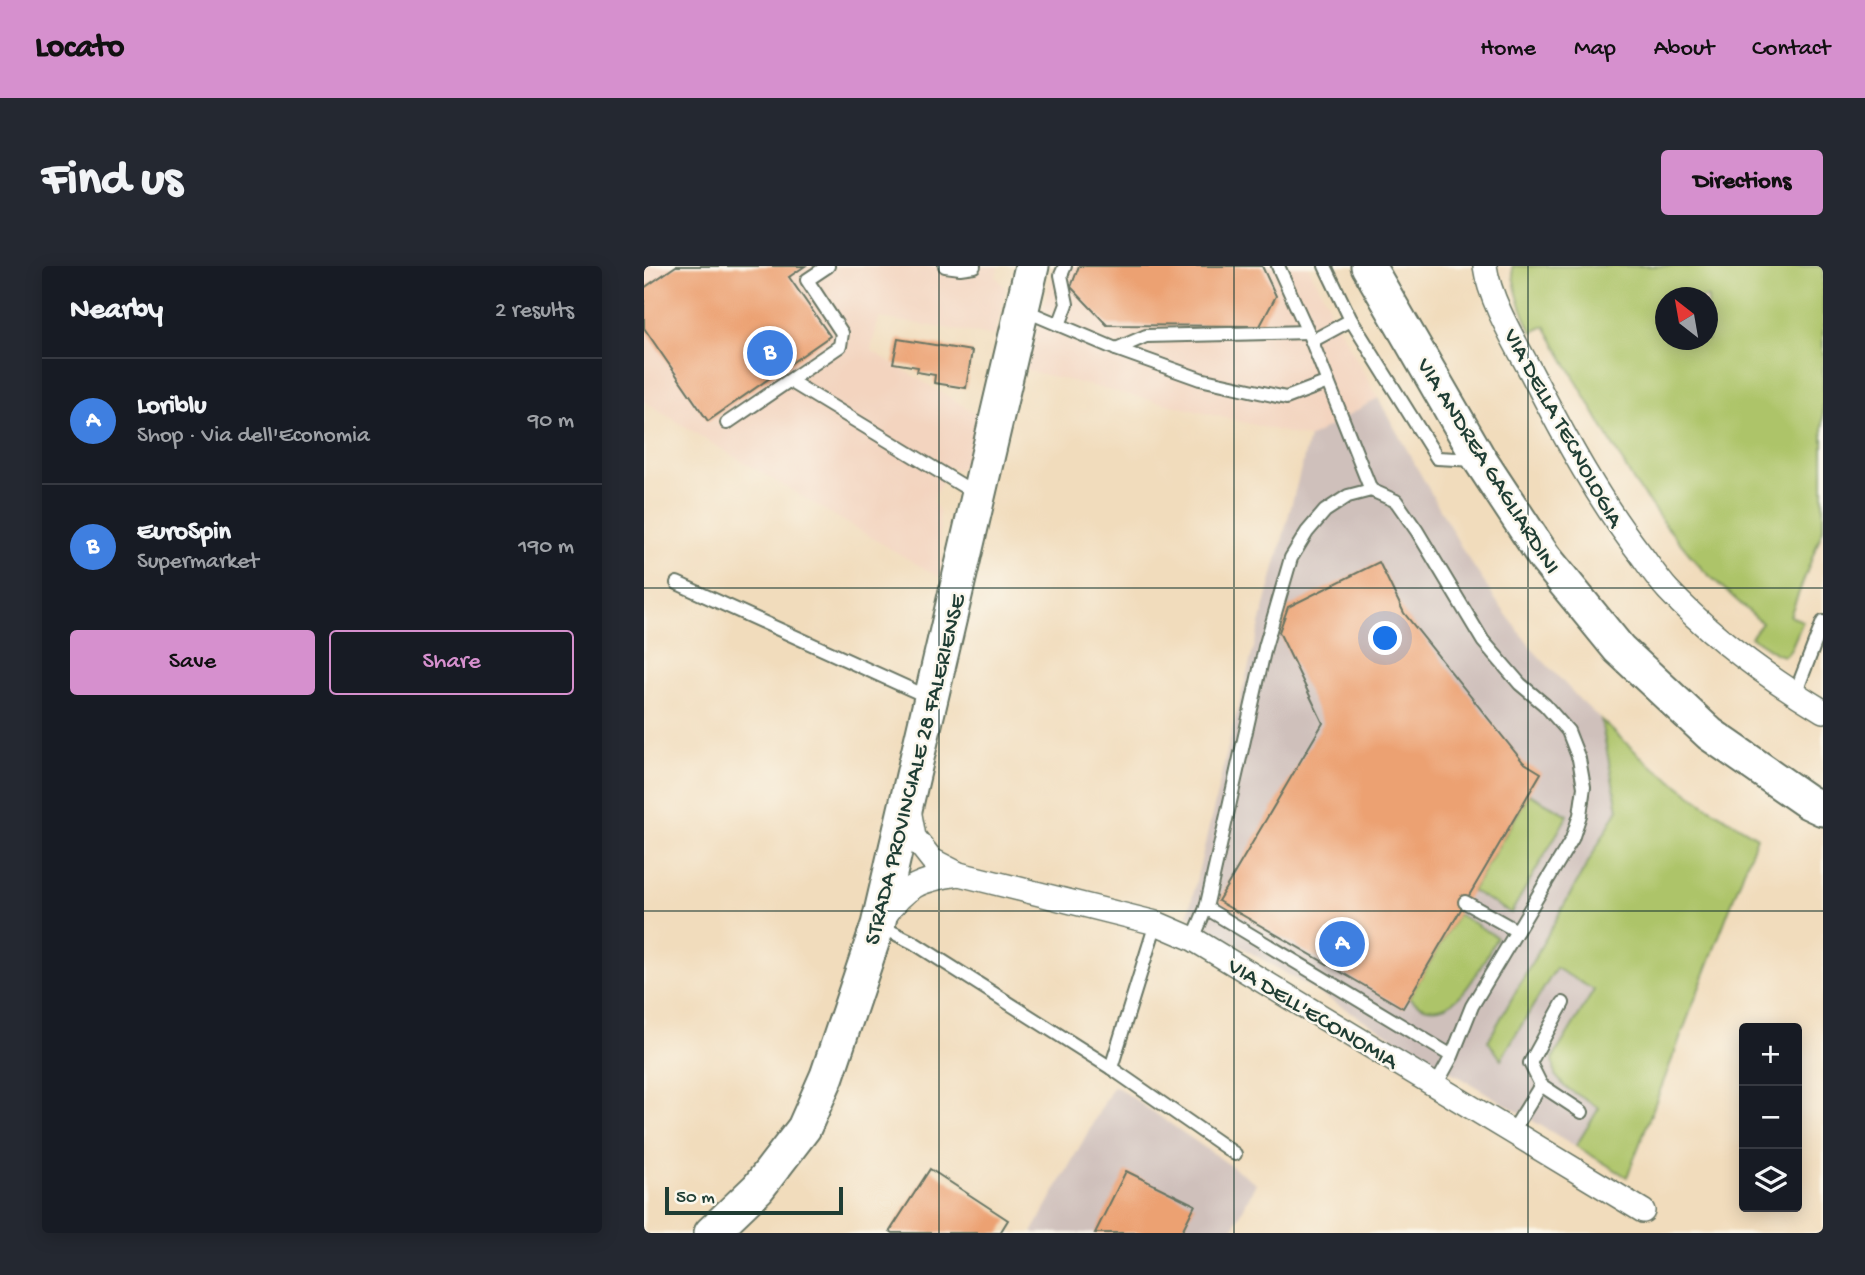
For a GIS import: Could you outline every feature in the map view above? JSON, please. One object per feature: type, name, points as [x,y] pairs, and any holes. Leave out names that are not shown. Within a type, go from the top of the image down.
[{"type":"main road","name":"STRADA PROVINCIALE 28 FALERIENSE","points":[[710,1233],[758,1188],[804,1128],[827,1076],[878,925],[1032,266]]},
{"type":"main road","name":"VIA ANDREA GAGLIARDINI","points":[[1367,266],[1480,460],[1544,557],[1619,649],[1710,734],[1808,802],[1823,809]]},
{"type":"street","name":"VIA DELLA TECNOLOGIA","points":[[1485,266],[1487,279],[1512,336],[1569,445],[1619,526],[1667,589],[1731,648],[1823,711]]},
{"type":"street","points":[[907,799],[914,837],[930,869]]},
{"type":"street","points":[[889,877],[900,863],[930,869]]},
{"type":"street","points":[[878,925],[895,901],[930,869]]},
{"type":"street","name":"VIA DELL'ECONOMIA","points":[[930,869],[1157,923],[1193,939],[1643,1211]]},
{"type":"lane","points":[[727,423],[840,346],[842,333],[807,280],[828,266]]},
{"type":"lane","points":[[945,266],[974,266]]},
{"type":"lane","points":[[1059,325],[1068,304],[1061,275],[1065,266]]},
{"type":"lane","points":[[1278,266],[1310,336],[1371,490]]},
{"type":"lane","points":[[1325,266],[1351,320],[1437,458],[1480,460]]},
{"type":"lane","points":[[1021,308],[1116,349],[1200,379],[1286,398],[1328,382]]},
{"type":"lane","points":[[1116,349],[1146,336],[1310,336],[1351,320]]},
{"type":"lane","points":[[790,381],[978,495]]},
{"type":"lane","points":[[1193,939],[1206,908],[1265,647],[1291,558],[1307,532],[1325,511],[1348,496],[1371,490],[1396,501],[1483,640],[1520,684],[1545,705],[1567,731],[1579,759],[1584,787],[1580,815],[1572,839],[1472,1006],[1452,1056],[1436,1085]]},
{"type":"lane","points":[[677,583],[930,699]]},
{"type":"lane","points":[[1795,694],[1823,622]]},
{"type":"lane","points":[[1465,902],[1517,931]]},
{"type":"lane","points":[[1206,908],[1452,1056]]},
{"type":"lane","points":[[1111,1068],[1157,923]]},
{"type":"lane","points":[[878,925],[914,943],[1111,1068],[1235,1154]]},
{"type":"lane","points":[[1563,1003],[1530,1063],[1541,1085],[1582,1112]]},
{"type":"lane","points":[[1512,1132],[1541,1085]]},
{"type":"shaded area","points":[[644,266],[998,266],[996,277],[1006,288],[995,336],[879,318],[871,350],[977,414],[965,466],[956,470],[949,467],[933,501],[939,511],[942,579],[644,401]]},
{"type":"shaded area","points":[[1055,266],[1308,266],[1378,398],[1309,438],[1025,370]]},
{"type":"shaded area","points":[[1378,398],[1464,552],[1533,650],[1581,701],[1648,763],[1705,805],[1757,837],[1627,1177],[1188,915],[1233,727],[1309,438]]},
{"type":"shaded area","points":[[1114,1085],[1256,1183],[1231,1233],[1032,1233]]},
{"type":"green space","points":[[1512,266],[1823,266],[1823,529],[1790,616],[1803,621],[1790,651],[1784,656],[1751,637],[1762,623],[1702,569],[1666,526],[1634,482],[1545,326],[1532,332],[1519,300]]},
{"type":"green space","points":[[1601,720],[1648,763],[1705,805],[1757,837],[1627,1177],[1576,1146],[1599,1108],[1565,1087],[1555,1075],[1553,1058],[1594,990],[1556,968],[1501,1059],[1488,1041],[1618,809]]},
{"type":"green space","points":[[1529,794],[1568,815],[1511,913],[1472,891]]},
{"type":"green space","points":[[1458,914],[1497,937],[1478,972],[1461,995],[1440,1008],[1428,1008],[1409,998]]},
{"type":"building","points":[[676,266],[805,266],[789,277],[830,336],[708,421],[644,328],[644,288]]},
{"type":"building","points":[[1079,266],[1262,266],[1276,296],[1260,326],[1107,325],[1071,287]]},
{"type":"building","points":[[898,339],[972,351],[966,388],[934,383],[935,375],[917,372],[918,367],[893,363]]},
{"type":"building","points":[[1379,562],[1404,613],[1523,762],[1541,773],[1403,1008],[1218,901],[1323,723],[1279,632],[1288,607]]},
{"type":"building","points":[[930,1169],[1008,1220],[1000,1233],[890,1231]]},
{"type":"building","points":[[1126,1171],[1195,1205],[1181,1233],[1095,1233]]},
{"type":"place","name":"EuroSpin","points":[[770,353]]},
{"type":"place","name":"Loriblu","points":[[1342,944]]}]
